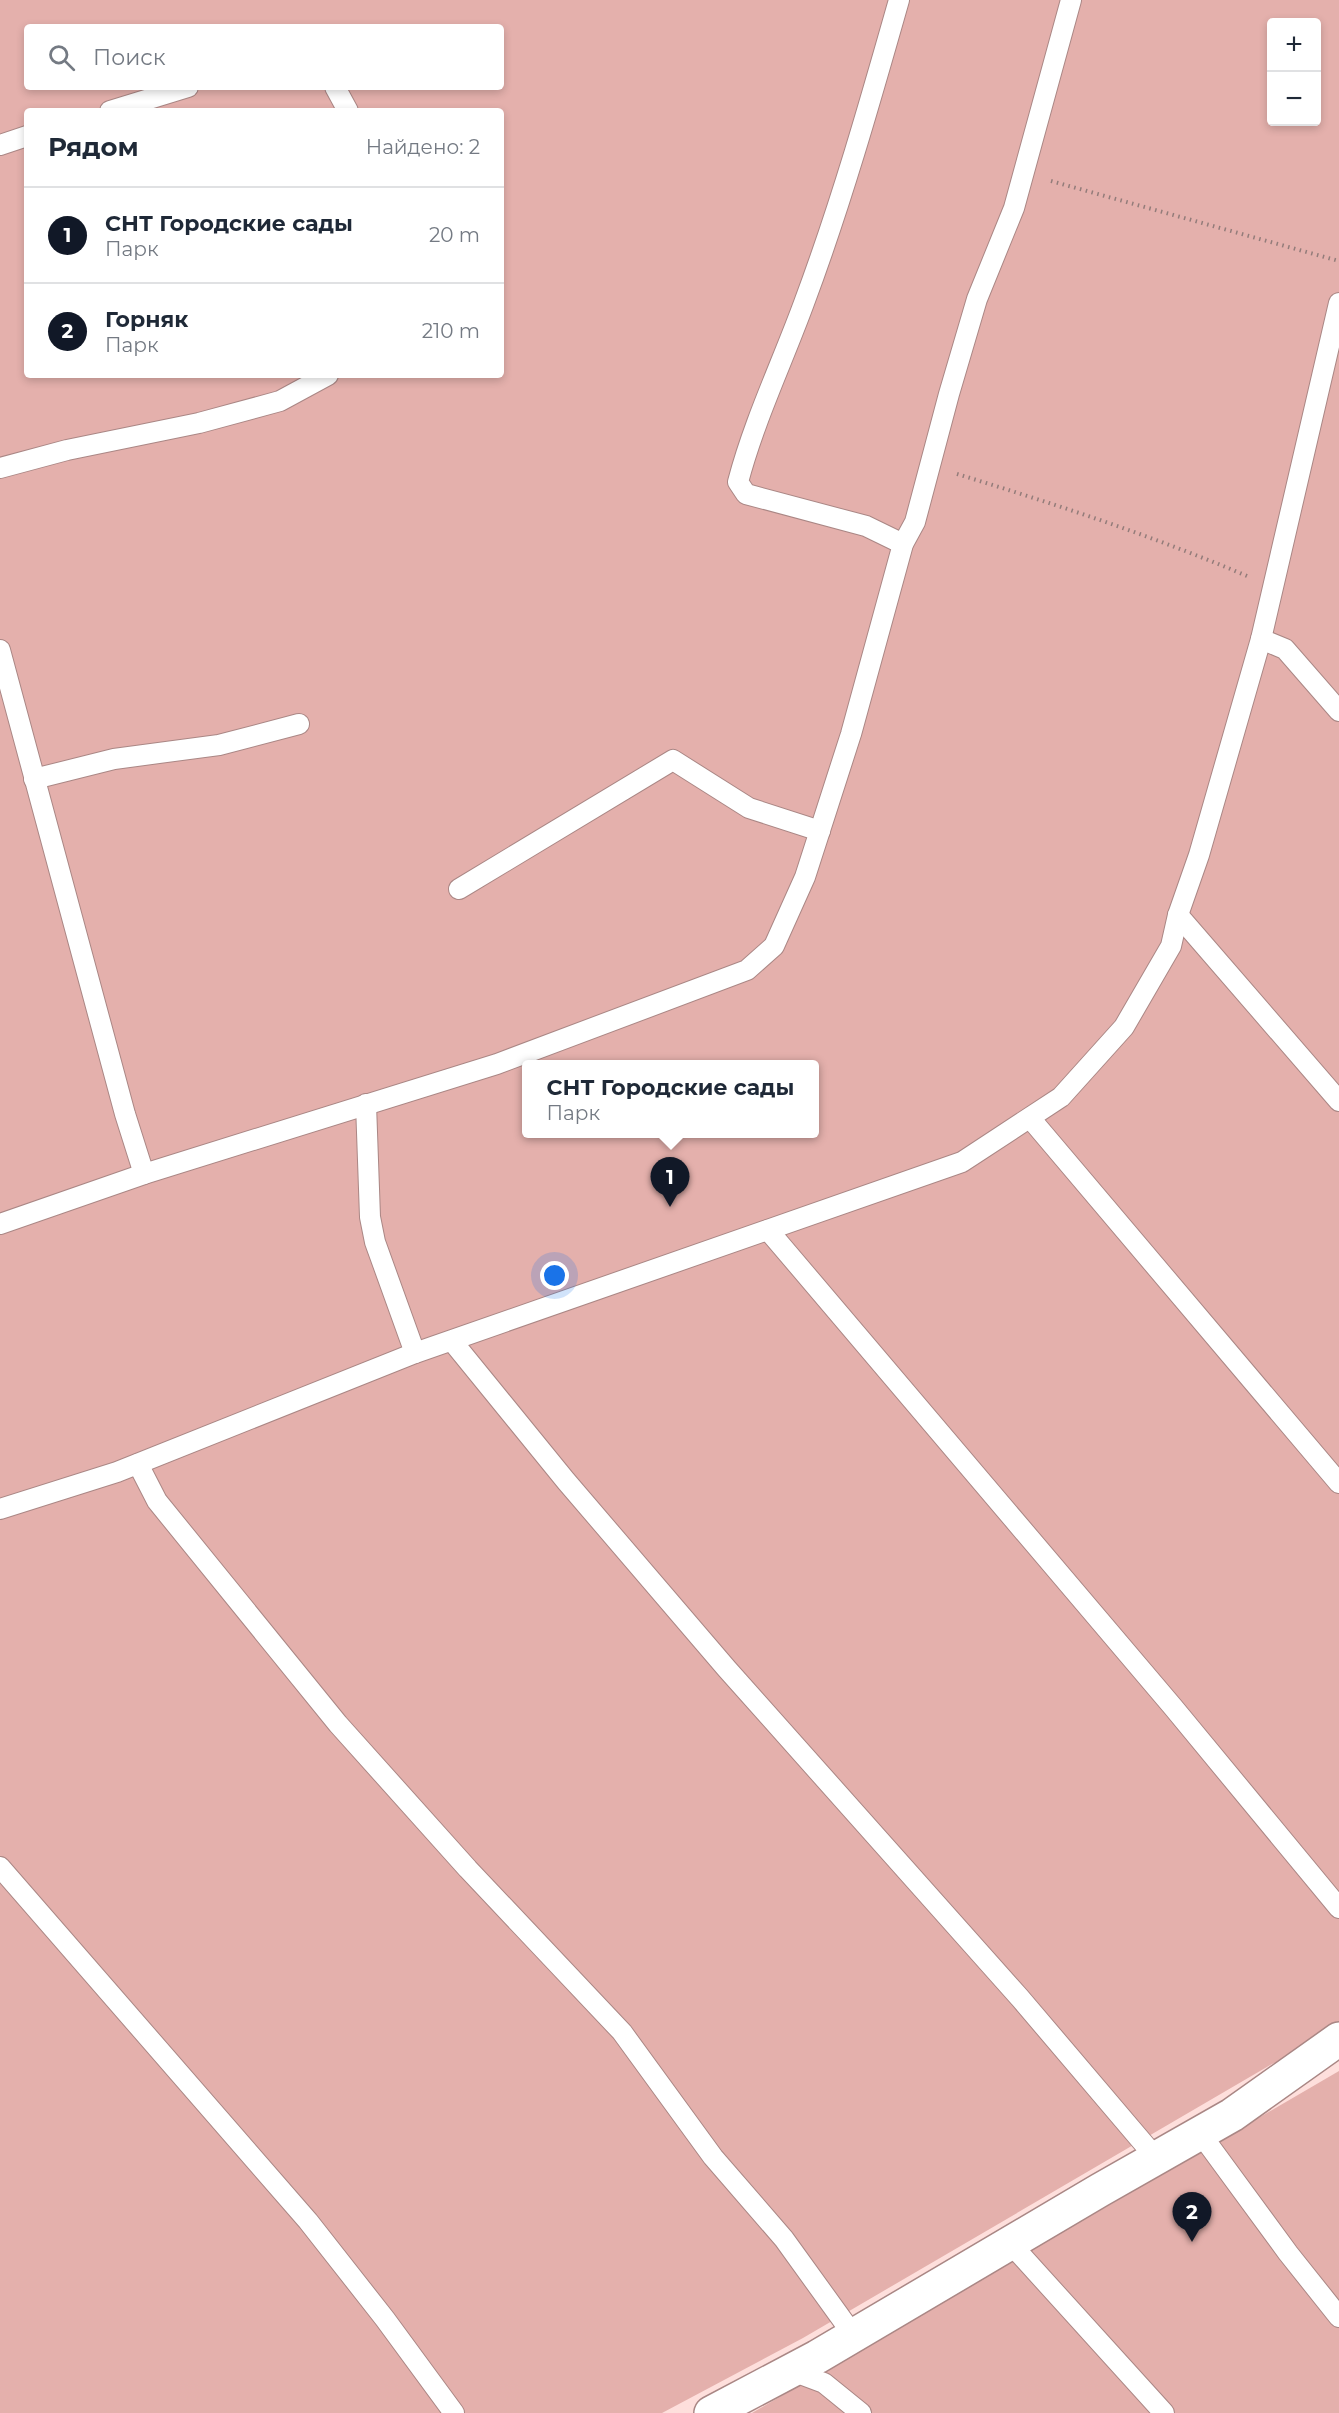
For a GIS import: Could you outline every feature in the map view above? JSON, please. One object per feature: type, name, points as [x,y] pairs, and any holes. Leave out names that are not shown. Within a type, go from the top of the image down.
[{"type":"street","points":[[711,2413],[854,2336],[1232,2115],[1339,2039]]},
{"type":"lane","points":[[899,0],[864,122],[805,302],[745,455],[738,482],[746,494],[866,526],[903,544]]},
{"type":"lane","points":[[0,1224],[144,1174],[497,1064],[747,970],[774,946],[805,877],[851,734],[903,544],[915,522],[977,299],[1014,208],[1071,0]]},
{"type":"lane","points":[[120,108],[178,90]]},
{"type":"lane","points":[[337,90],[346,108]]},
{"type":"lane","points":[[0,145],[24,137]]},
{"type":"lane","points":[[0,1509],[138,1464],[415,1353],[962,1162],[1061,1097],[1124,1027],[1171,946],[1178,915],[1199,855],[1260,639],[1336,327],[1339,303]]},
{"type":"lane","points":[[0,468],[68,450],[199,423],[280,401],[322,378]]},
{"type":"lane","points":[[1260,639],[1285,649],[1339,711]]},
{"type":"lane","points":[[0,650],[125,1114],[144,1174]]},
{"type":"lane","points":[[34,779],[114,759],[219,745],[299,724]]},
{"type":"lane","points":[[459,889],[673,760],[748,808],[820,831]]},
{"type":"lane","points":[[1178,915],[1339,1101]]},
{"type":"lane","points":[[366,1104],[370,1217],[375,1242],[415,1353]]},
{"type":"lane","points":[[1030,1118],[1339,1483]]},
{"type":"lane","points":[[768,1230],[1173,1707],[1339,1908]]},
{"type":"lane","points":[[452,1341],[566,1481],[719,1660],[1020,1998],[1156,2158]]},
{"type":"lane","points":[[138,1464],[157,1501],[338,1724],[468,1869],[622,2032],[713,2157],[784,2239],[854,2336]]},
{"type":"lane","points":[[0,1866],[308,2221],[385,2319],[454,2413]]},
{"type":"lane","points":[[1200,2133],[1288,2253],[1339,2317]]},
{"type":"lane","points":[[1010,2243],[1164,2413]]},
{"type":"lane","points":[[792,2371],[824,2383],[861,2413]]},
{"type":"path","points":[[1024,174],[1339,261]]},
{"type":"path","points":[[930,466],[1059,505],[1207,559],[1272,587]]},
{"type":"shaded area","points":[[0,0],[1339,0],[1339,2038],[1272,2064],[803,2338],[662,2413],[0,2413]]},
{"type":"shaded area","points":[[1339,2071],[1339,2413],[752,2413]]},
{"type":"place","name":"СНТ Городские сады","points":[[670,1207]]},
{"type":"place","name":"Горняк","points":[[1192,2242]]}]
